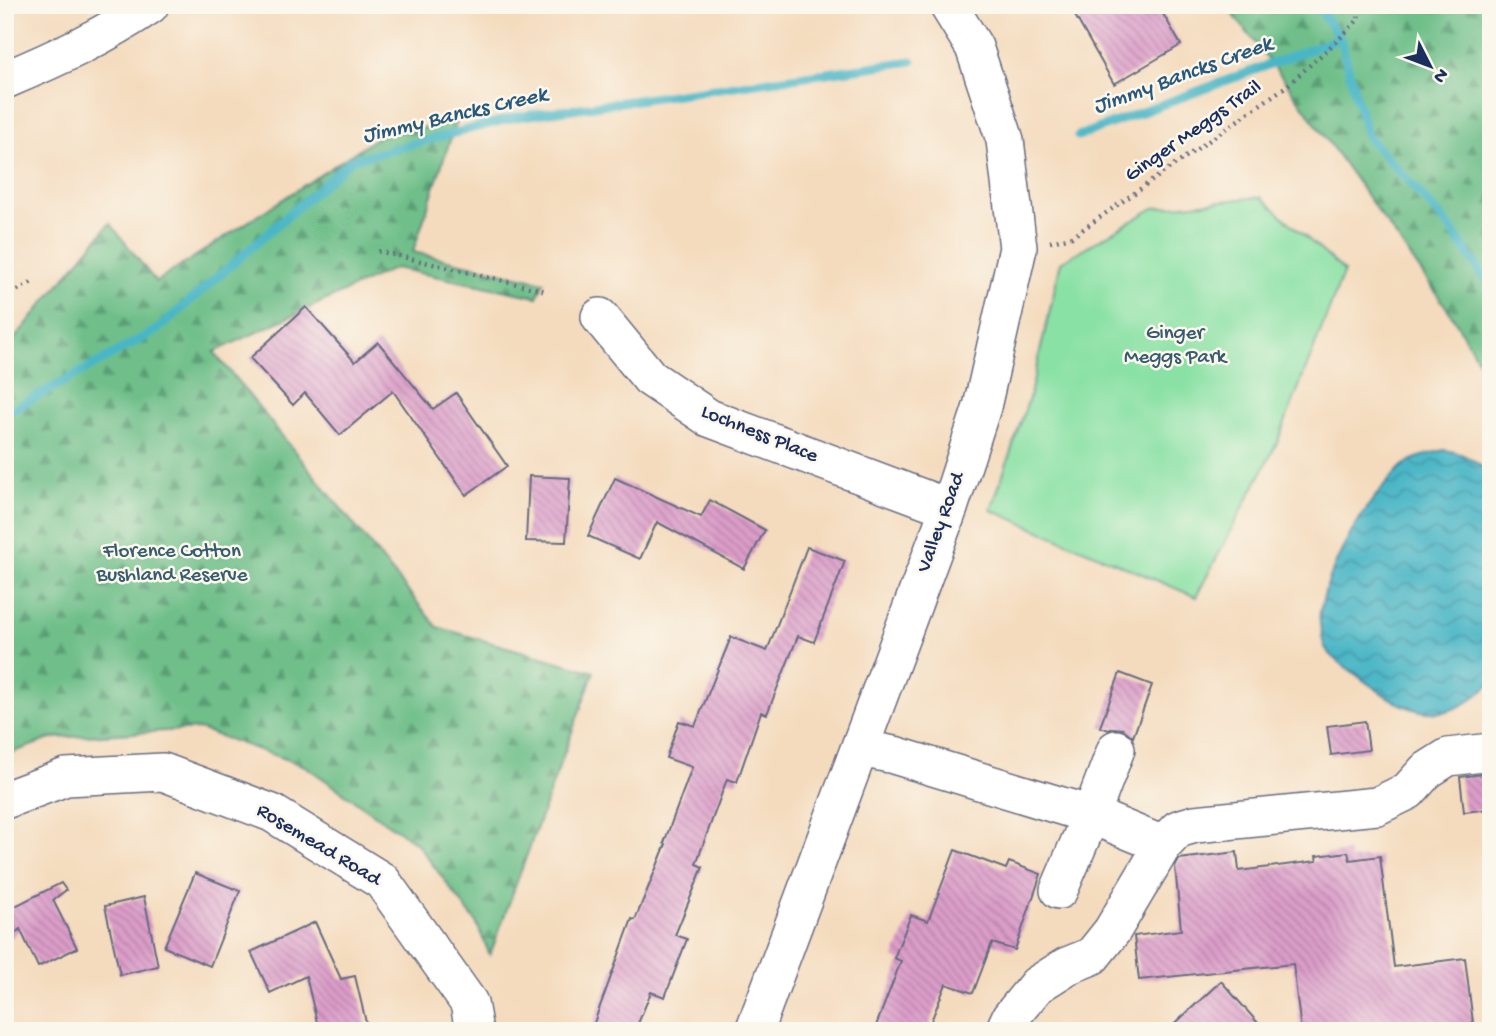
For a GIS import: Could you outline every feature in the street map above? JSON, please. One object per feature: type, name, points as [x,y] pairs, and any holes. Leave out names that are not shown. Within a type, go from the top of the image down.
[{"type":"street","points":[[5,80],[42,65],[111,30],[150,5]]},
{"type":"street","name":"Valley Road","points":[[754,1031],[949,508],[982,407],[1018,248],[1005,140],[974,47],[948,5]]},
{"type":"street","name":"Lochness Place","points":[[600,317],[649,378],[709,418],[949,508]]},
{"type":"street","points":[[860,748],[894,755],[1091,815],[1163,845]]},
{"type":"street","points":[[1059,890],[1116,749]]},
{"type":"street","points":[[1004,1031],[1010,1018],[1037,985],[1092,956],[1112,931],[1163,845],[1178,829],[1195,824],[1377,806],[1408,791],[1426,771],[1448,757],[1491,752]]},
{"type":"street","name":"Rosemead Road","points":[[5,800],[66,777],[163,772],[272,813],[382,881],[469,1003],[474,1031]]},
{"type":"path","name":"Ginger Meggs Trail","points":[[1018,248],[1072,237],[1288,85],[1359,19],[1355,5]]},
{"type":"path","points":[[379,251],[546,291]]},
{"type":"path","points":[[5,297],[34,281]]},
{"type":"green space","points":[[1226,5],[1491,5],[1491,383],[1451,314],[1288,85]]},
{"type":"green space","name":"Florence Cotton Bushland Reserve","points":[[456,122],[413,252],[544,282],[537,297],[395,268],[214,352],[437,627],[594,672],[490,955],[476,922],[417,844],[305,766],[199,729],[53,738],[5,755],[5,350],[110,223],[156,282],[381,135]]},
{"type":"green space","name":"Ginger Meggs Park","points":[[1261,197],[1344,271],[1277,443],[1196,597],[991,510],[1030,395],[1061,262],[1154,208]]},
{"type":"water","points":[[1444,450],[1470,458],[1491,475],[1491,684],[1455,709],[1427,712],[1392,700],[1334,658],[1324,643],[1320,615],[1324,594],[1338,558],[1369,505],[1403,466]]},
{"type":"building","points":[[1069,5],[1158,5],[1181,45],[1114,84]]},
{"type":"building","points":[[306,307],[355,362],[378,342],[433,409],[456,393],[507,466],[466,495],[393,391],[340,435],[305,393],[293,405],[250,358]]},
{"type":"building","points":[[529,476],[570,478],[566,542],[526,541]]},
{"type":"building","points":[[615,478],[701,517],[710,500],[765,530],[744,569],[657,522],[640,559],[588,536]]},
{"type":"building","points":[[807,547],[845,561],[814,642],[798,636],[767,714],[761,712],[737,782],[727,779],[696,864],[703,867],[675,935],[687,939],[665,997],[651,992],[635,1031],[591,1031],[632,919],[635,920],[666,844],[664,843],[692,767],[666,758],[679,721],[695,726],[731,637],[767,651]]},
{"type":"building","points":[[1120,673],[1152,685],[1133,737],[1123,729],[1109,730],[1100,727]]},
{"type":"building","points":[[1365,721],[1369,750],[1331,755],[1327,726]]},
{"type":"building","points":[[1491,773],[1491,809],[1464,812],[1460,777]]},
{"type":"building","points":[[955,850],[1006,869],[1009,862],[1041,874],[1015,950],[992,943],[973,993],[946,984],[927,1031],[874,1031],[901,961],[894,958],[911,915],[928,921]]},
{"type":"building","points":[[1237,852],[1239,871],[1317,861],[1316,856],[1348,852],[1350,860],[1380,856],[1394,967],[1465,958],[1474,1031],[1301,1031],[1293,964],[1139,980],[1134,936],[1181,930],[1175,866],[1179,859]]},
{"type":"building","points":[[195,873],[240,891],[210,966],[164,947]]},
{"type":"building","points":[[61,883],[66,890],[53,900],[77,948],[38,967],[20,929],[5,943],[5,911]]},
{"type":"building","points":[[144,897],[158,966],[120,975],[105,906]]},
{"type":"building","points":[[315,922],[341,979],[355,976],[368,1031],[319,1031],[306,976],[270,993],[251,952]]},
{"type":"building","points":[[1221,981],[1265,1031],[1167,1031]]},
{"type":"waterway","points":[[1316,5],[1340,38],[1367,136],[1448,225],[1491,286]]},
{"type":"waterway","name":"Jimmy Bancks Creek","points":[[1078,136],[1340,38]]},
{"type":"waterway","name":"Jimmy Bancks Creek","points":[[5,414],[157,330],[351,160],[516,117],[912,61]]}]
